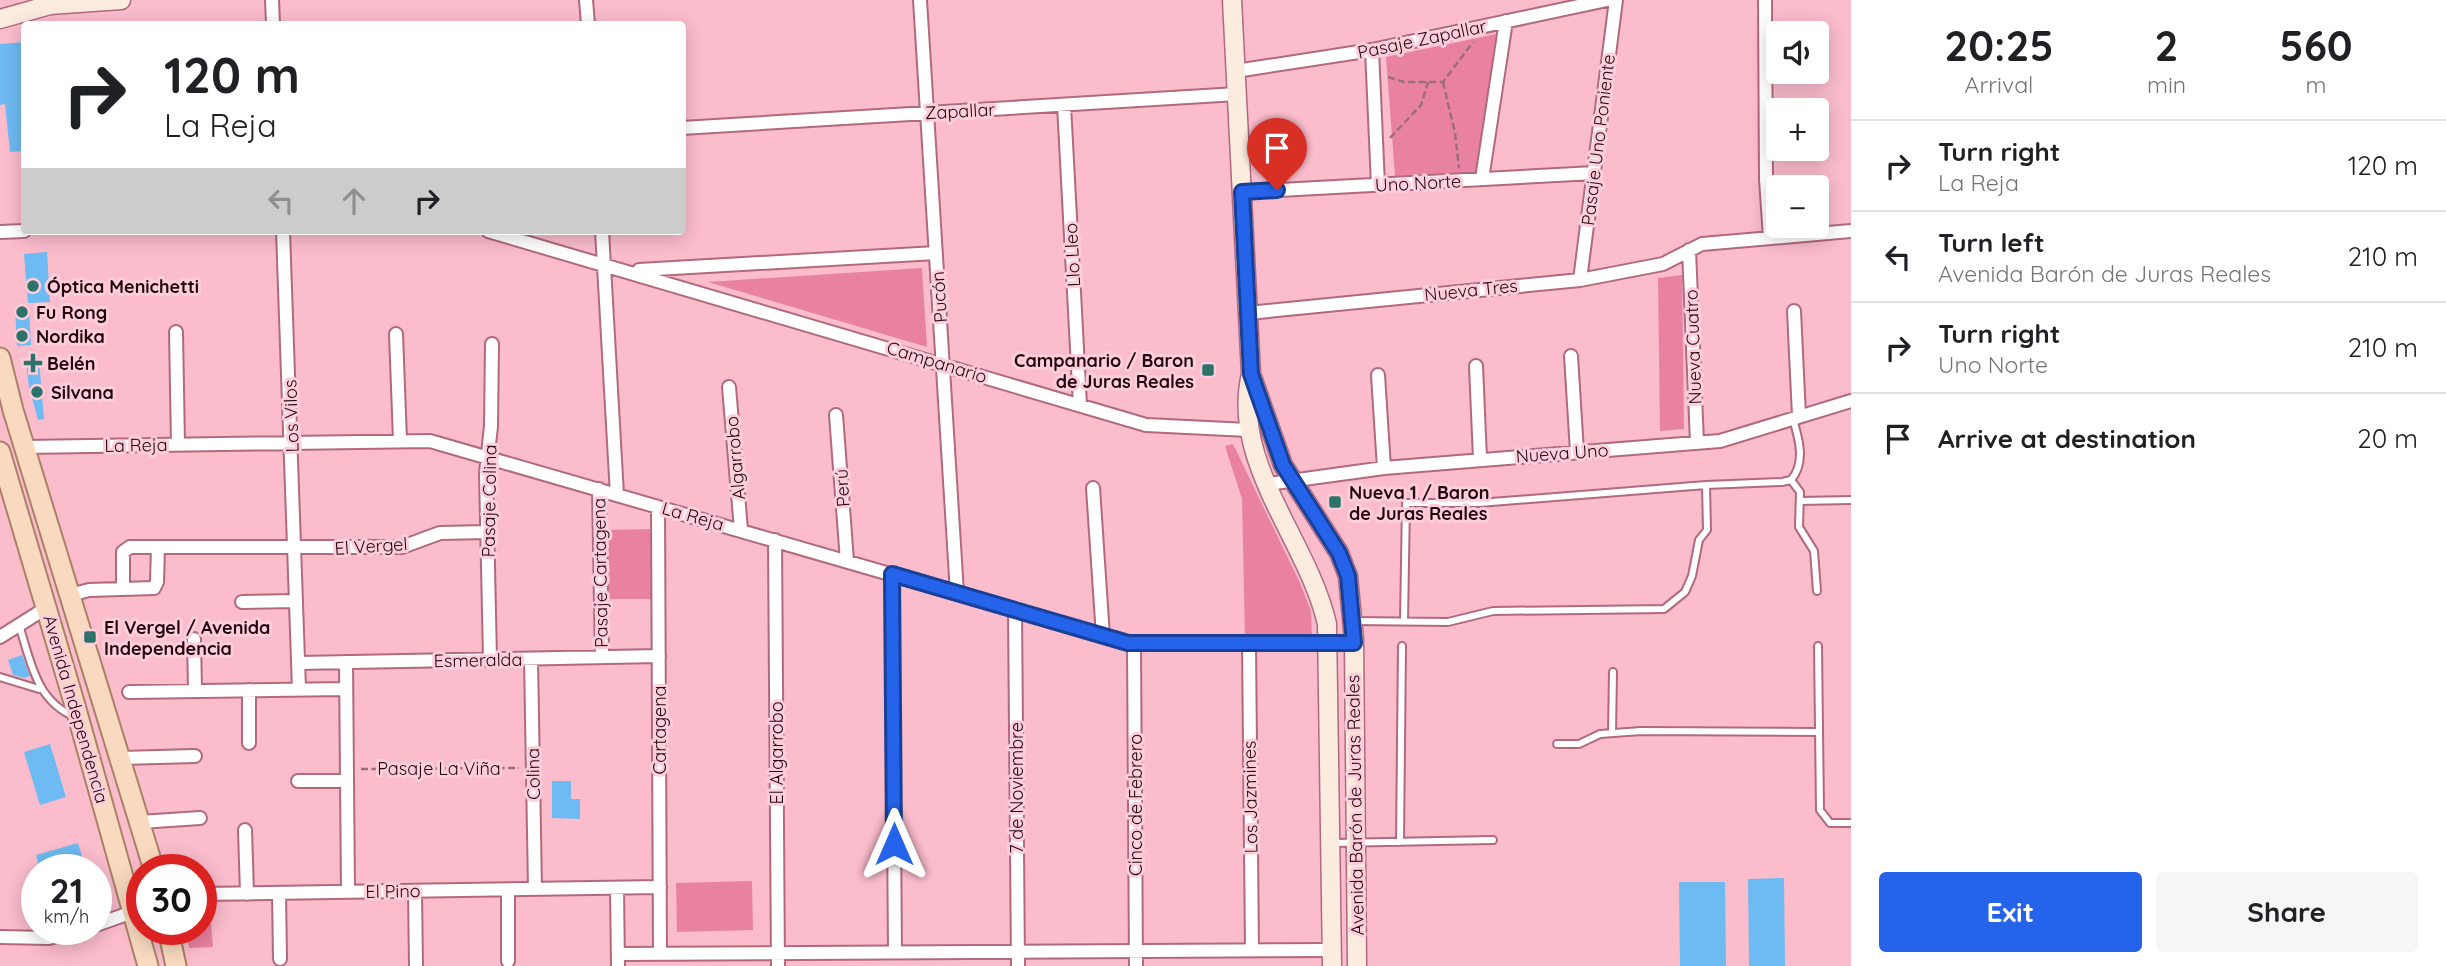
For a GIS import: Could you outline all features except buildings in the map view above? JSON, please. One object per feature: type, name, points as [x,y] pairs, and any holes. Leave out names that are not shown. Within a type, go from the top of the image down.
[{"type":"main road","name":"Avenida Independencia","points":[[0,358],[24,447],[149,854]]},
{"type":"main road","name":"Avenida Independencia","points":[[0,452],[126,871]]},
{"type":"main road","name":"Avenida Independencia","points":[[144,945],[148,966]]},
{"type":"main road","points":[[171,945],[176,966]]},
{"type":"street","points":[[0,19],[41,3],[121,0]]},
{"type":"street","points":[[272,0],[273,21]]},
{"type":"street","points":[[586,0],[589,21]]},
{"type":"street","name":"Pucón","points":[[920,0],[957,593]]},
{"type":"street","name":"Avenida Barón de Juras Reales","points":[[1232,0],[1251,374],[1245,404],[1248,430],[1268,484],[1317,587],[1329,642],[1332,958]]},
{"type":"street","name":"Pasaje Zapallar","points":[[1236,71],[1372,50],[1607,0]]},
{"type":"street","name":"Pasaje Uno Poniente","points":[[1580,280],[1616,0]]},
{"type":"street","points":[[1765,0],[1766,179]]},
{"type":"street","points":[[1482,179],[1506,21]]},
{"type":"street","points":[[1372,50],[1378,185]]},
{"type":"street","name":"Zapallar","points":[[686,128],[1237,94]]},
{"type":"street","name":"Llo Lleo","points":[[1064,105],[1080,405]]},
{"type":"street","name":"Uno Norte","points":[[1242,192],[1594,173]]},
{"type":"street","points":[[0,232],[21,231]]},
{"type":"street","name":"Nueva Tres","points":[[1829,233],[1851,231]]},
{"type":"street","name":"Los Vilos","points":[[283,235],[299,689]]},
{"type":"street","name":"Campanario","points":[[502,235],[1155,427],[1248,430]]},
{"type":"street","points":[[602,235],[617,495]]},
{"type":"street","name":"Nueva Tres","points":[[1248,313],[1580,280],[1663,264],[1702,244],[1770,238]]},
{"type":"street","name":"Nueva Cuatro","points":[[1689,250],[1697,443]]},
{"type":"street","name":"Campanario","points":[[629,271],[936,253]]},
{"type":"street","points":[[1794,311],[1796,416]]},
{"type":"street","points":[[176,332],[178,444]]},
{"type":"street","points":[[396,334],[400,440]]},
{"type":"street","name":"Pasaje Colina","points":[[490,659],[487,532],[492,344]]},
{"type":"street","points":[[1571,356],[1577,452]]},
{"type":"street","points":[[1476,366],[1480,459]]},
{"type":"street","name":"Avenida Barón de Juras Reales","points":[[1251,374],[1262,399],[1276,447],[1292,480],[1339,553],[1348,576],[1354,643],[1357,966]]},
{"type":"street","points":[[1378,375],[1384,468]]},
{"type":"street","name":"Algarrobo","points":[[729,387],[741,530]]},
{"type":"street","name":"Nueva Uno","points":[[1268,484],[1384,468],[1720,441],[1851,401]]},
{"type":"street","name":"Perú","points":[[836,415],[847,562]]},
{"type":"street","name":"La Reja","points":[[24,447],[430,441],[1134,643],[1354,643]]},
{"type":"street","points":[[1093,488],[1103,636]]},
{"type":"street","name":"Pasaje Cartagena","points":[[598,489],[601,657]]},
{"type":"street","name":"Cartagena","points":[[658,506],[660,954]]},
{"type":"street","name":"El Vergel","points":[[123,589],[125,549],[402,547],[440,533],[487,532]]},
{"type":"street","name":"El Algarrobo","points":[[775,540],[778,960]]},
{"type":"street","points":[[70,595],[89,590],[156,586],[158,547]]},
{"type":"street","points":[[892,574],[895,953]]},
{"type":"street","points":[[242,601],[296,601]]},
{"type":"street","points":[[0,637],[46,608]]},
{"type":"street","name":"7 de Noviembre","points":[[1015,610],[1018,966]]},
{"type":"street","points":[[194,639],[195,690]]},
{"type":"street","name":"Cinco de Febrero","points":[[1134,643],[1136,966]]},
{"type":"street","name":"Los Jazmines","points":[[1249,643],[1252,950]]},
{"type":"street","name":"Esmeralda","points":[[298,663],[659,656]]},
{"type":"street","name":"Colina","points":[[530,659],[535,889]]},
{"type":"street","points":[[346,662],[348,892]]},
{"type":"street","points":[[129,692],[346,689]]},
{"type":"street","points":[[249,690],[249,743]]},
{"type":"street","points":[[121,758],[195,756]]},
{"type":"street","points":[[298,781],[347,781]]},
{"type":"street","points":[[140,822],[200,818]]},
{"type":"street","points":[[245,830],[247,894]]},
{"type":"street","name":"El Pino","points":[[217,894],[660,887]]},
{"type":"street","points":[[617,888],[618,960],[660,954],[778,960],[895,953],[1252,950],[1332,958]]},
{"type":"street","points":[[508,890],[508,961]]},
{"type":"street","points":[[415,891],[416,966]]},
{"type":"street","points":[[279,893],[280,960]]},
{"type":"street","points":[[0,937],[21,937]]},
{"type":"lane","points":[[1791,480],[1800,460],[1796,416]]},
{"type":"lane","points":[[1404,621],[1406,503],[1479,503],[1791,480]]},
{"type":"lane","points":[[1791,480],[1800,492],[1799,527],[1814,551],[1817,591]]},
{"type":"lane","points":[[1353,621],[1448,622],[1493,611],[1664,609],[1685,592],[1692,576],[1699,540],[1707,530],[1706,485]]},
{"type":"lane","points":[[1800,501],[1851,500]]},
{"type":"lane","points":[[19,625],[39,689],[52,705],[79,719]]},
{"type":"lane","points":[[1400,842],[1402,646]]},
{"type":"lane","points":[[1818,646],[1820,810],[1830,823],[1851,823]]},
{"type":"lane","points":[[1612,733],[1613,672]]},
{"type":"lane","points":[[0,677],[39,689]]},
{"type":"lane","points":[[1557,744],[1579,744],[1601,734],[1612,733],[1819,732]]},
{"type":"lane","points":[[1332,843],[1493,840]]},
{"type":"path","points":[[1443,82],[1485,26]]},
{"type":"path","points":[[1373,73],[1404,82],[1443,82]]},
{"type":"path","points":[[1377,152],[1421,106],[1428,82]]},
{"type":"path","points":[[1443,82],[1455,133],[1460,180]]},
{"type":"path","name":"Pasaje La Viña","points":[[359,769],[519,768]]},
{"type":"shaded area","points":[[1496,34],[1477,172],[1395,176],[1386,57]]},
{"type":"shaded area","points":[[922,268],[927,347],[708,282]]},
{"type":"shaded area","points":[[1682,275],[1684,429],[1660,431],[1658,278]]},
{"type":"shaded area","points":[[1233,444],[1300,583],[1311,611],[1312,638],[1245,637],[1242,499],[1225,446]]},
{"type":"shaded area","points":[[655,529],[656,599],[608,599],[607,530]]},
{"type":"shaded area","points":[[752,881],[753,930],[677,932],[676,883]]},
{"type":"shaded area","points":[[188,945],[213,947],[189,948]]},
{"type":"place","name":"Óptica Menichetti","points":[[33,286]]},
{"type":"place","name":"Fu Rong","points":[[22,312]]},
{"type":"place","name":"Nordika","points":[[22,336]]},
{"type":"place","name":"Belén","points":[[33,363]]},
{"type":"place","name":"Campanario / Baron de Juras Reales","points":[[1208,370]]},
{"type":"place","name":"Silvana","points":[[37,392]]},
{"type":"place","name":"Nueva 1 / Baron de Juras Reales","points":[[1335,502]]},
{"type":"place","name":"El Vergel / Avenida Independencia","points":[[90,637]]},
{"type":"route","points":[[894,844],[892,574],[1128,643],[1354,643],[1348,576],[1328,534],[1283,465],[1251,374],[1242,192],[1277,190]]}]
